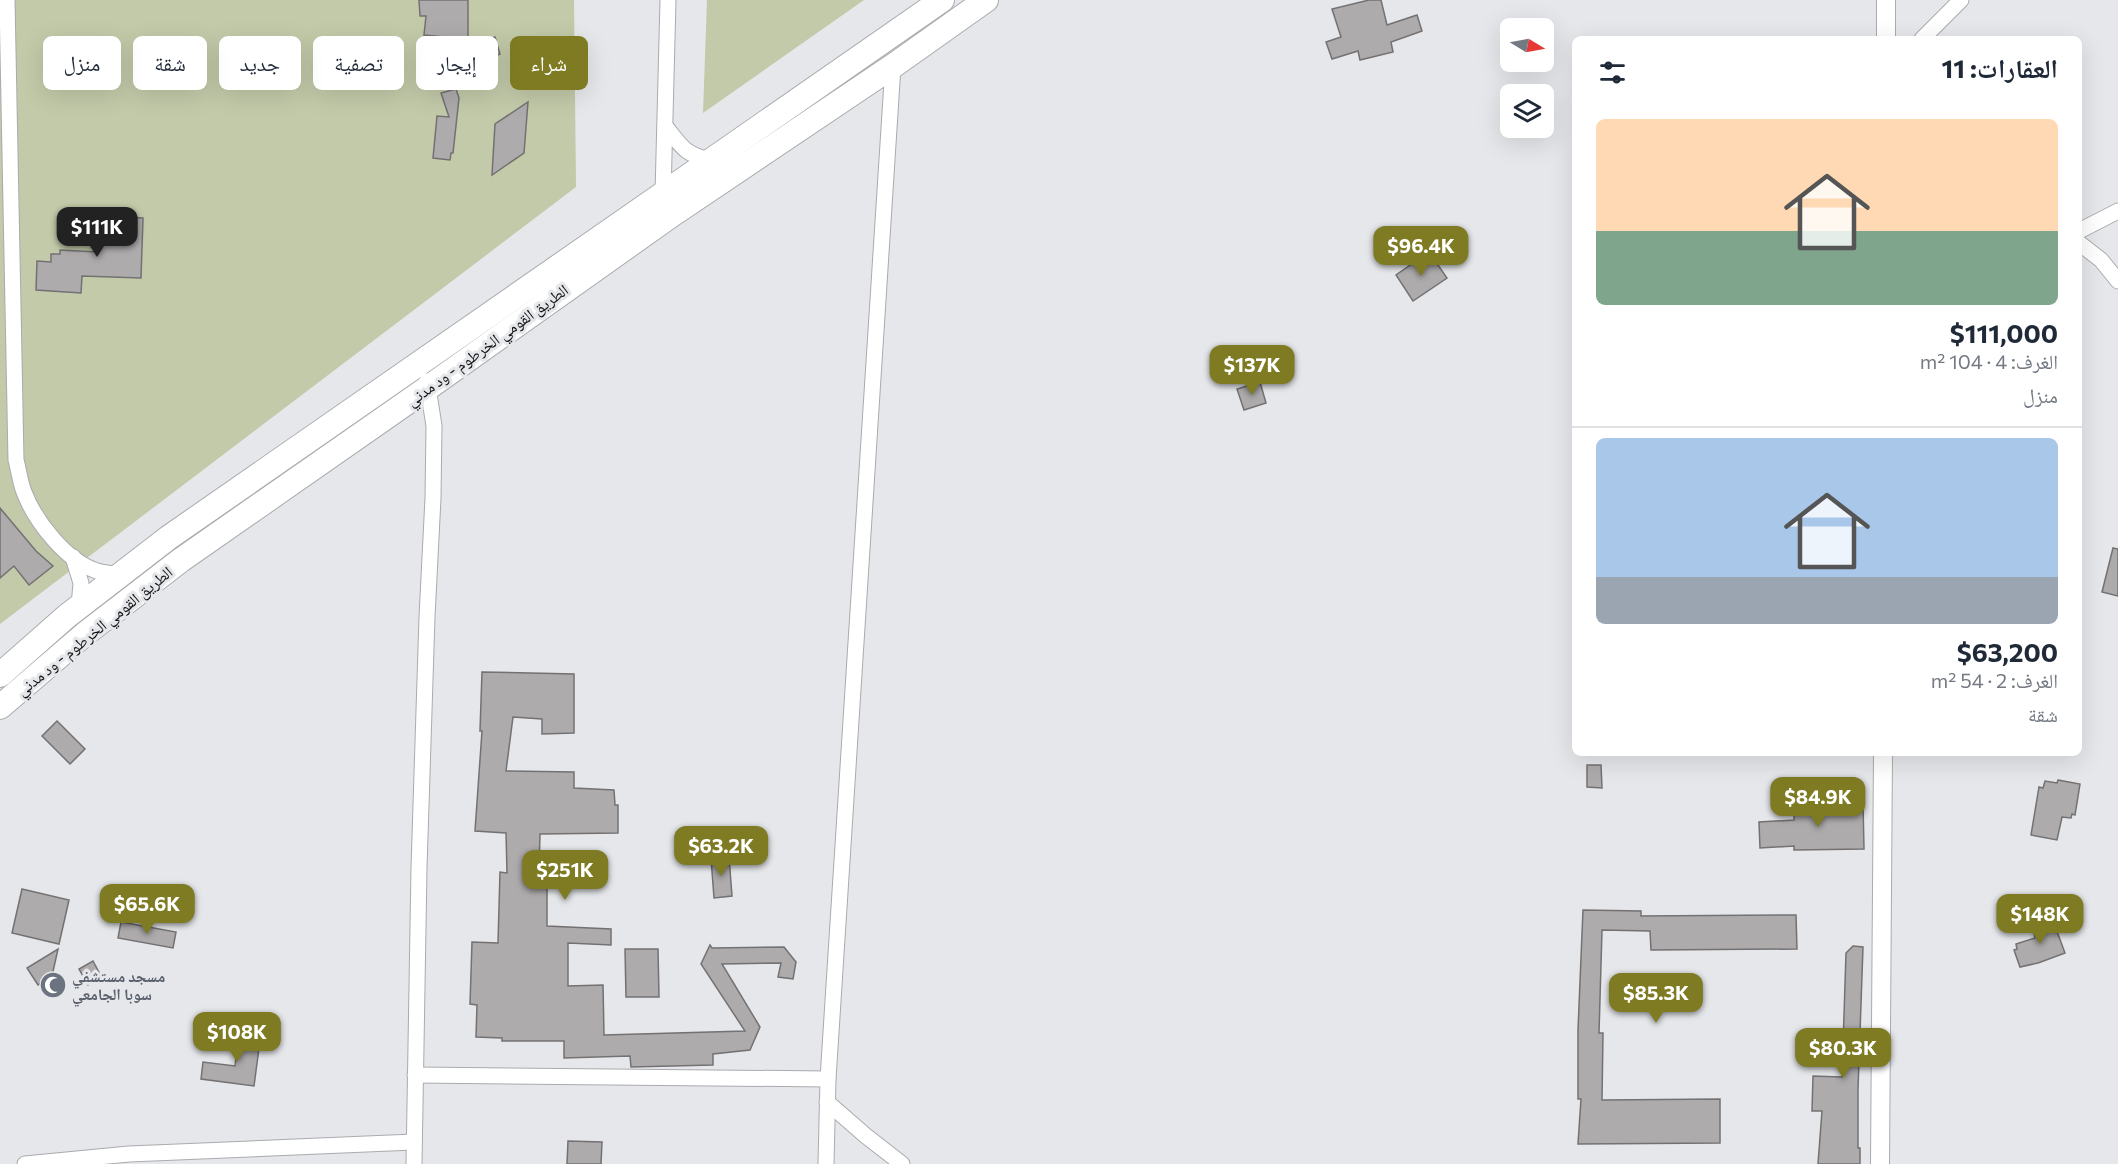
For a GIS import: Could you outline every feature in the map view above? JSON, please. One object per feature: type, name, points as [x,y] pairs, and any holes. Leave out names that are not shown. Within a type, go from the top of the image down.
[{"type":"highway","name":"الطريق القومي الخرطوم - ود مدني","points":[[0,675],[79,607],[168,538],[942,0]]},
{"type":"highway","name":"الطريق القومي الخرطوم - ود مدني","points":[[0,707],[84,634],[181,560],[663,220],[894,66],[986,0]]},
{"type":"street","points":[[7,0],[16,460],[24,491],[31,507],[54,541],[73,557],[95,570],[120,576]]},
{"type":"street","points":[[663,194],[668,0]]},
{"type":"street","points":[[1886,0],[1886,36]]},
{"type":"street","points":[[1925,36],[1961,0]]},
{"type":"street","points":[[826,1164],[828,1078],[894,66]]},
{"type":"street","points":[[665,126],[692,156],[711,160]]},
{"type":"street","points":[[2082,229],[2118,211]]},
{"type":"street","points":[[2082,245],[2101,260],[2118,281]]},
{"type":"street","points":[[414,1164],[425,676],[434,426],[429,387],[420,364]]},
{"type":"street","points":[[73,557],[81,583],[79,607]]},
{"type":"street","points":[[1880,1164],[1883,756]]},
{"type":"street","points":[[415,1075],[828,1078]]},
{"type":"street","points":[[827,1102],[902,1164]]},
{"type":"street","points":[[25,1164],[129,1154],[414,1142]]},
{"type":"green space","points":[[0,0],[574,0],[574,36],[510,36],[510,90],[575,90],[576,187],[0,624]]},
{"type":"green space","points":[[707,0],[864,0],[703,113]]},
{"type":"building","points":[[419,0],[468,0],[468,36],[424,35],[426,16],[420,16]]},
{"type":"building","points":[[1369,0],[1381,0],[1387,25],[1417,15],[1422,31],[1391,42],[1393,52],[1360,60],[1358,51],[1332,59],[1326,42],[1341,37],[1332,9]]},
{"type":"building","points":[[456,90],[459,98],[453,153],[451,153],[450,160],[433,158],[437,116],[449,117],[441,93]]},
{"type":"building","points":[[528,102],[524,153],[492,175],[495,124]]},
{"type":"building","points":[[100,217],[143,218],[141,278],[82,276],[81,293],[36,290],[37,261],[51,262],[51,254],[60,254],[60,250],[98,252]]},
{"type":"building","points":[[1429,252],[1447,278],[1413,301],[1396,275]]},
{"type":"building","points":[[1260,382],[1266,403],[1244,410],[1237,389]]},
{"type":"building","points":[[0,508],[36,551],[53,566],[29,585],[14,566],[0,578]]},
{"type":"building","points":[[2113,548],[2118,549],[2118,596],[2102,592]]},
{"type":"building","points":[[482,672],[574,674],[574,733],[542,734],[542,719],[513,717],[506,771],[574,772],[574,788],[614,790],[615,805],[618,805],[618,833],[540,834],[539,873],[547,873],[547,926],[611,929],[611,945],[568,943],[568,986],[603,985],[604,1035],[745,1031],[701,964],[710,945],[712,948],[784,947],[796,962],[793,979],[778,977],[781,963],[722,964],[760,1027],[750,1050],[713,1054],[713,1065],[631,1067],[630,1056],[564,1058],[564,1041],[502,1041],[502,1038],[476,1037],[477,1005],[470,1004],[472,942],[498,943],[500,872],[507,873],[506,833],[475,831],[482,731],[480,731]]},
{"type":"building","points":[[57,721],[85,749],[70,764],[42,736]]},
{"type":"building","points":[[1587,765],[1601,765],[1602,788],[1587,787]]},
{"type":"building","points":[[2058,780],[2080,784],[2075,815],[2072,814],[2071,818],[2062,817],[2057,840],[2031,835],[2039,787],[2043,788],[2045,781],[2057,783]]},
{"type":"building","points":[[1863,802],[1864,849],[1794,850],[1794,846],[1760,848],[1759,822],[1794,820],[1794,803]]},
{"type":"building","points":[[729,857],[732,896],[714,898],[711,858]]},
{"type":"building","points":[[22,889],[69,900],[59,944],[12,933]]},
{"type":"building","points":[[1583,910],[1641,911],[1641,916],[1796,915],[1797,949],[1651,950],[1650,931],[1602,930],[1599,1033],[1603,1033],[1602,1100],[1720,1099],[1720,1143],[1578,1144],[1581,1099],[1578,1099],[1578,1030]]},
{"type":"building","points":[[2049,917],[2052,927],[2055,926],[2065,953],[2020,967],[2014,950],[2017,949],[2016,944],[2035,938],[2032,923]]},
{"type":"building","points":[[121,922],[176,932],[173,948],[118,938]]},
{"type":"building","points":[[1853,946],[1863,947],[1858,1090],[1860,1164],[1818,1164],[1822,1111],[1812,1111],[1813,1076],[1842,1077],[1846,953]]},
{"type":"building","points":[[58,949],[52,976],[38,985],[27,968]]},
{"type":"building","points":[[625,949],[658,949],[659,997],[626,997]]},
{"type":"building","points":[[93,961],[101,976],[88,985],[79,969]]},
{"type":"building","points":[[239,1031],[261,1033],[254,1086],[201,1079],[203,1062],[235,1066]]},
{"type":"building","points":[[568,1141],[602,1142],[601,1164],[567,1164]]},
{"type":"place","name":"مسجد مستشفي سوبا الجامعي","points":[[53,985]]}]
